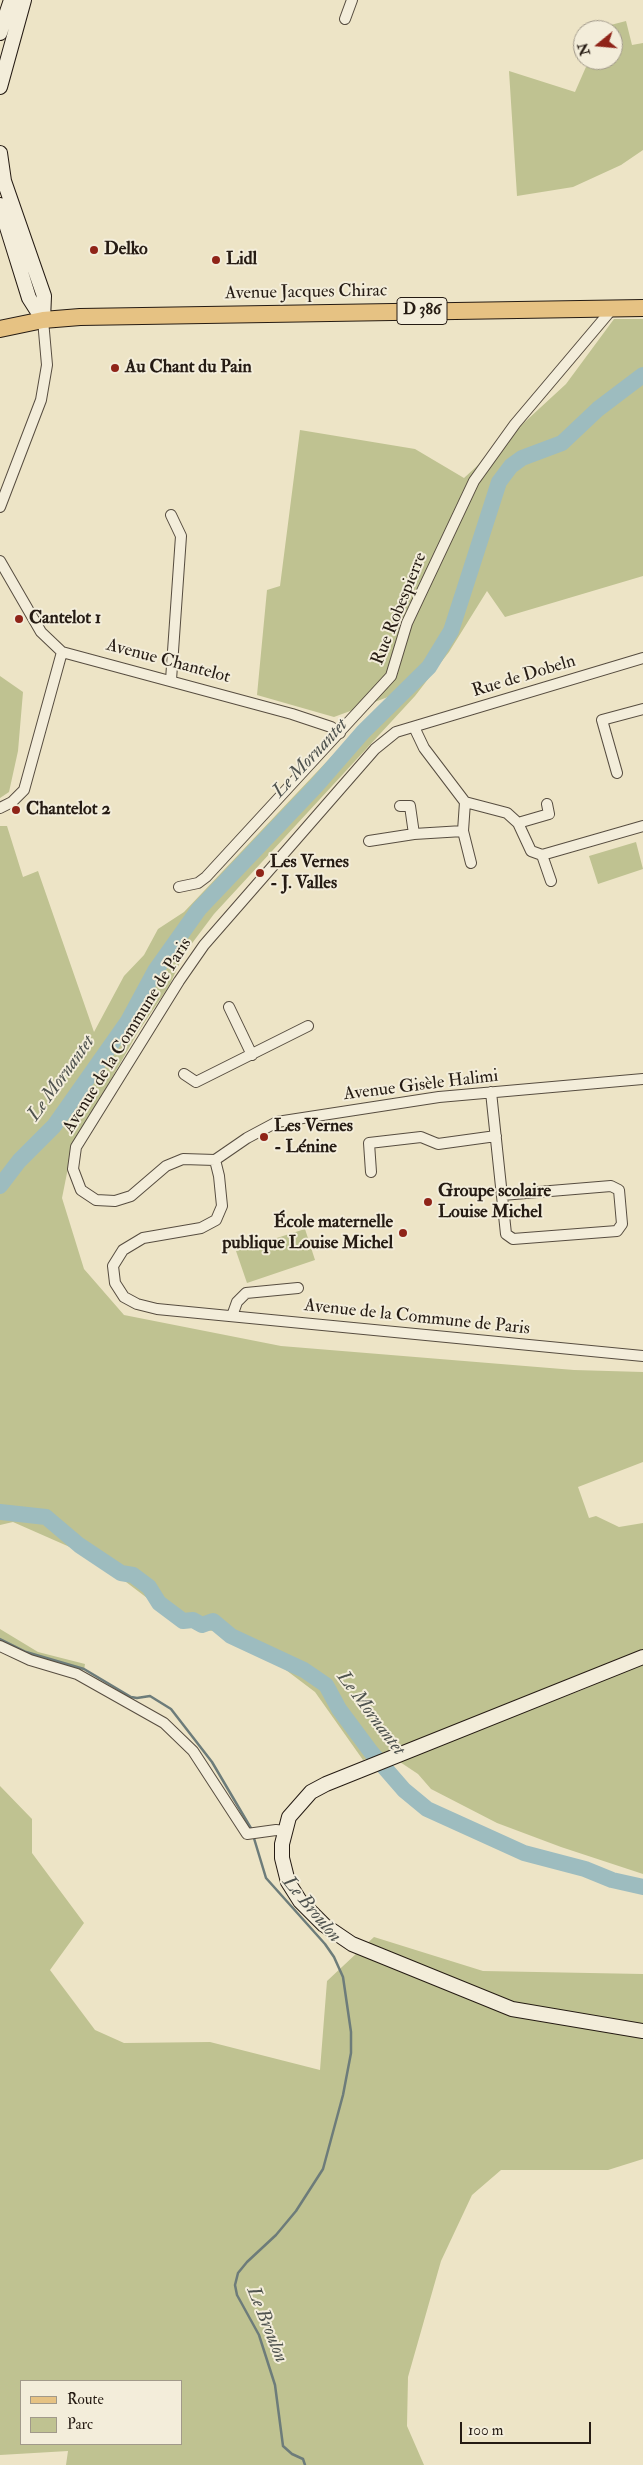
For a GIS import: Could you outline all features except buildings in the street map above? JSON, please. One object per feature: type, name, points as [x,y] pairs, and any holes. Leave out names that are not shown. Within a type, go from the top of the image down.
[{"type":"main road","name":"Avenue Jacques Chirac","points":[[0,330],[43,320],[80,317],[643,308]]},
{"type":"street","points":[[0,32],[11,0]]},
{"type":"street","points":[[0,87],[24,0]]},
{"type":"street","points":[[345,19],[352,0]]},
{"type":"street","points":[[0,153],[4,181],[20,230],[28,273]]},
{"type":"street","points":[[0,205],[28,273],[44,296],[43,320],[47,365],[41,400],[0,507]]},
{"type":"street","name":"Rue Robespierre","points":[[179,887],[198,883],[206,877],[391,676],[407,623],[474,481],[515,424],[613,308]]},
{"type":"street","points":[[171,515],[181,536],[171,680]]},
{"type":"street","name":"Avenue Chantelot","points":[[0,561],[41,632],[62,652],[292,714],[331,727],[340,733]]},
{"type":"street","points":[[0,808],[12,802],[24,790],[62,652]]},
{"type":"street","points":[[641,658],[643,670]]},
{"type":"street","name":"Rue de Dobeln","points":[[414,727],[641,658]]},
{"type":"street","points":[[617,773],[602,720],[643,709]]},
{"type":"street","points":[[414,727],[424,748],[465,802],[508,813],[518,823],[531,851],[542,855],[643,826]]},
{"type":"street","name":"Avenue de la Commune de Paris","points":[[414,727],[396,732],[375,749],[204,945],[179,981],[76,1147],[73,1169],[81,1190],[96,1200],[114,1201],[131,1196],[166,1166],[183,1159],[215,1160],[222,1206],[216,1220],[201,1228],[143,1238],[123,1250],[113,1266],[115,1283],[124,1297],[137,1304],[157,1309],[643,1356]]},
{"type":"street","points":[[465,802],[462,831],[471,863]]},
{"type":"street","points":[[518,823],[550,814],[547,804]]},
{"type":"street","points":[[400,806],[410,806],[414,834]]},
{"type":"street","points":[[369,840],[414,834],[462,831]]},
{"type":"street","points":[[542,855],[550,881]]},
{"type":"street","points":[[229,1007],[252,1055]]},
{"type":"street","points":[[184,1074],[196,1082],[308,1026]]},
{"type":"street","name":"Avenue Gisèle Halimi","points":[[215,1160],[247,1138],[277,1122],[439,1097],[643,1079]]},
{"type":"street","points":[[491,1092],[506,1234],[513,1239],[617,1231],[622,1224],[619,1190],[611,1186],[502,1195]]},
{"type":"street","points":[[371,1172],[369,1143],[421,1137],[438,1144],[496,1136]]},
{"type":"street","points":[[232,1316],[237,1302],[246,1293],[298,1288]]},
{"type":"street","points":[[0,1646],[30,1660],[77,1674],[164,1723],[193,1750],[247,1834],[254,1835],[276,1830],[285,1831]]},
{"type":"street","points":[[643,1657],[372,1764],[311,1792],[294,1810],[285,1831],[282,1858],[288,1882],[294,1892],[324,1925],[352,1944],[512,2009],[643,2031]]},
{"type":"green space","points":[[626,21],[632,45],[643,43],[643,150],[621,165],[573,187],[517,196],[509,71],[575,92],[585,70],[623,70],[623,22]]},
{"type":"green space","points":[[614,319],[643,319],[643,576],[505,617],[487,591],[449,652],[415,696],[214,914],[184,954],[169,986],[138,1032],[72,1148],[62,1198],[84,1269],[124,1315],[281,1346],[574,1370],[643,1372],[643,1462],[578,1487],[589,1518],[596,1516],[619,1527],[643,1523],[643,1658],[363,1760],[315,1692],[278,1664],[214,1631],[203,1630],[176,1620],[105,1566],[72,1548],[13,1522],[0,1525],[0,826],[7,826],[23,877],[38,871],[94,1032],[124,976],[144,955],[158,929],[184,912],[388,697],[334,717],[257,695],[267,590],[280,586],[300,430],[415,449],[464,478],[566,384]]},
{"type":"green space","points":[[0,676],[23,692],[18,751],[9,792],[0,798]]},
{"type":"green space","points":[[636,842],[643,869],[598,884],[589,856]]},
{"type":"green space","points":[[305,1229],[315,1260],[247,1283],[236,1251]]},
{"type":"green space","points":[[0,1629],[38,1652],[85,1664],[84,1670],[30,1657],[0,1642]]},
{"type":"green space","points":[[643,1663],[643,1874],[561,1847],[497,1823],[431,1789],[418,1774],[397,1760],[582,1690]]},
{"type":"green space","points":[[0,1786],[32,1819],[32,1853],[84,1923],[50,1970],[95,2030],[124,2043],[210,2042],[320,2070],[327,1981],[374,1937],[483,1971],[643,1974],[643,2159],[608,2170],[501,2170],[472,2195],[441,2261],[408,2377],[407,2426],[424,2465],[66,2465],[68,2451],[0,2455]]},
{"type":"waterway","name":"Le Mornantet","points":[[0,1186],[19,1161],[54,1126],[128,1021],[155,971],[199,909],[316,786],[363,732],[429,667],[451,631],[499,482],[511,466],[522,458],[562,443],[598,409],[643,375]]},
{"type":"waterway","name":"Le Mornantet","points":[[0,1512],[46,1517],[79,1545],[121,1573],[133,1575],[149,1587],[159,1603],[183,1621],[193,1620],[202,1625],[213,1621],[231,1636],[304,1670],[326,1685],[339,1709],[371,1752],[404,1790],[427,1809],[524,1853],[585,1869],[612,1880],[643,1887]]},
{"type":"waterway","name":"Le Broulon","points":[[0,1639],[26,1652],[84,1669],[131,1697],[150,1696],[171,1709],[212,1762],[252,1830]]},
{"type":"waterway","name":"Le Broulon","points":[[253,1835],[266,1878],[325,1944],[334,1957],[343,1977],[351,2032],[351,2053],[343,2095],[323,2169],[296,2211],[276,2235],[238,2273],[235,2285],[237,2295],[259,2335],[275,2385],[283,2446],[292,2454],[303,2459],[305,2465]]},
{"type":"place","name":"Delko","points":[[94,250]]},
{"type":"place","name":"Lidl","points":[[216,260]]},
{"type":"place","name":"Au Chant du Pain","points":[[115,368]]},
{"type":"place","name":"Cantelot 1","points":[[19,619]]},
{"type":"place","name":"Chantelot 2","points":[[16,810]]},
{"type":"place","name":"Les Vernes - J. Valles","points":[[260,873]]},
{"type":"place","name":"Les Vernes - Lénine","points":[[264,1137]]},
{"type":"place","name":"Groupe scolaire Louise Michel","points":[[428,1202]]},
{"type":"place","name":"École maternelle publique Louise Michel","points":[[403,1233]]}]
